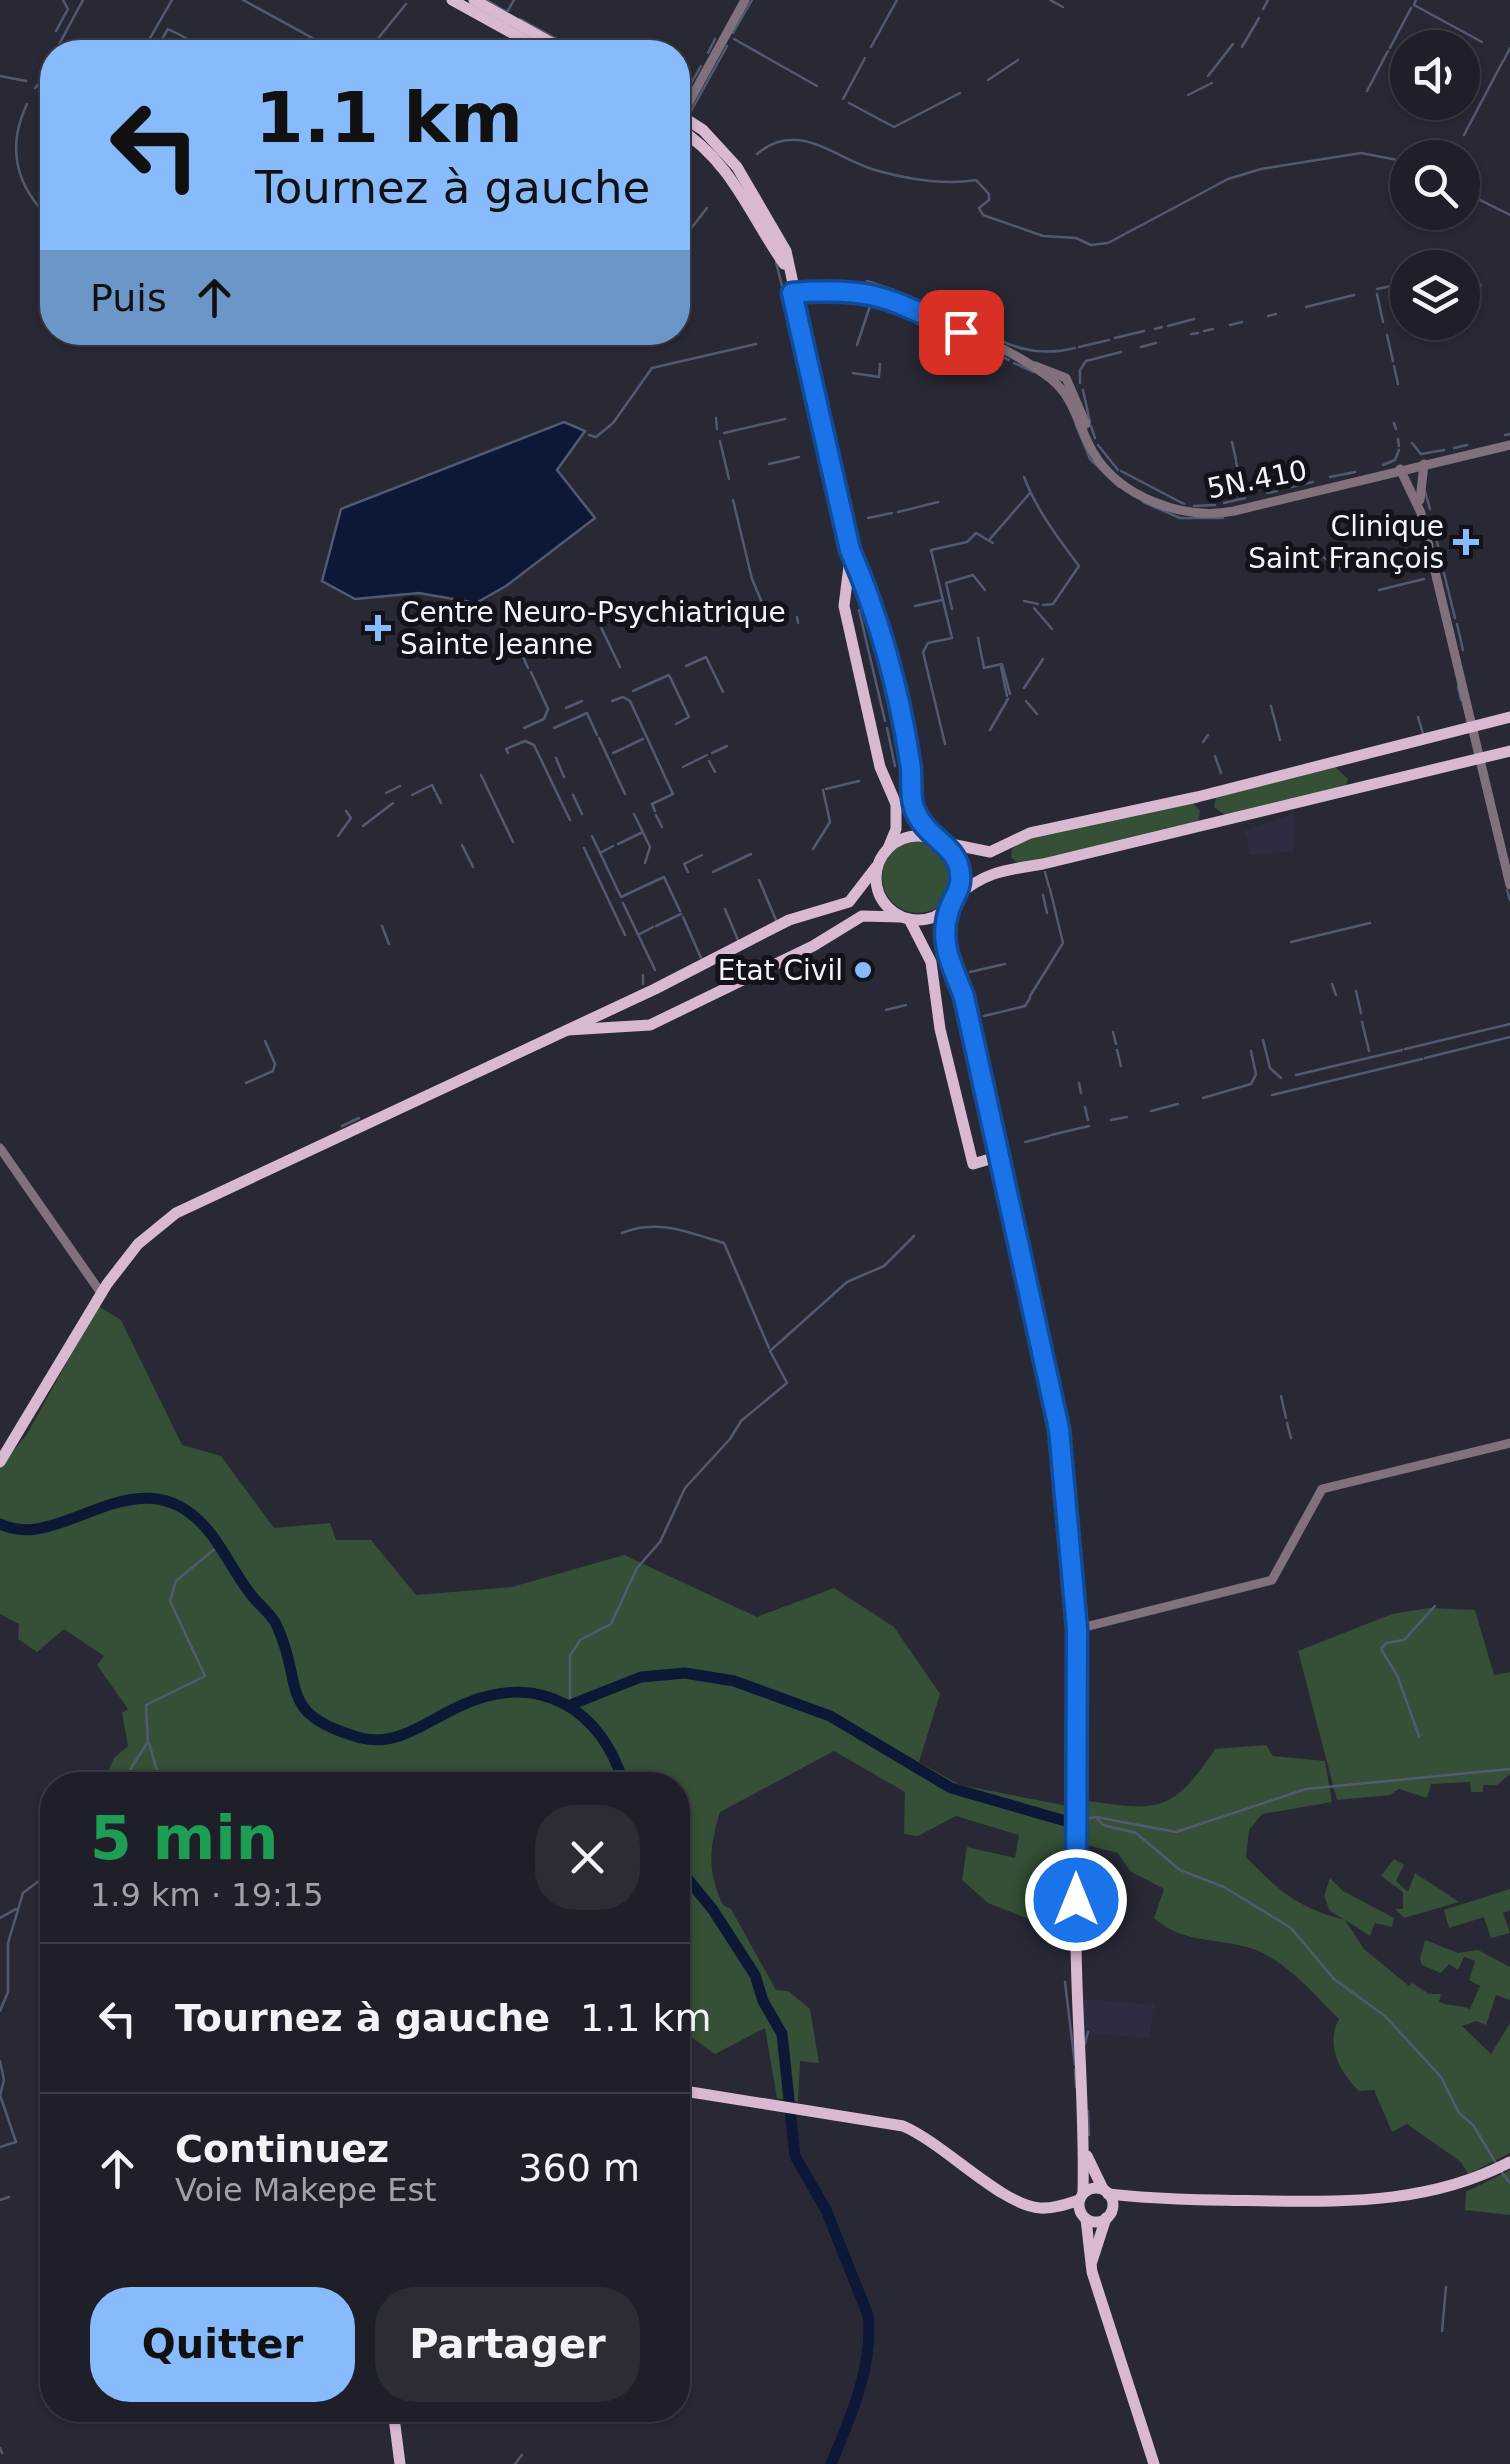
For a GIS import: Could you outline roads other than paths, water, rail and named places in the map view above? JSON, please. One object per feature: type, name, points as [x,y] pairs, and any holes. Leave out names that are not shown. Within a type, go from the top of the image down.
[{"type":"main road","points":[[452,0],[524,40]]},
{"type":"main road","points":[[474,0],[546,40]]},
{"type":"main road","points":[[690,131],[744,184],[788,269],[850,550],[874,605],[910,763],[914,807],[935,839],[958,862],[944,940],[964,997],[1059,1429],[1077,1629],[1076,1834],[1086,2152],[1081,2197],[1092,2261],[1154,2464]]},
{"type":"main road","points":[[0,1462],[101,1292],[138,1244],[176,1214],[789,920],[849,902],[876,867],[896,829],[896,804],[880,767],[843,600],[850,550]]},
{"type":"main road","points":[[888,846],[906,836],[990,852],[1030,833],[1186,800],[1510,718]]},
{"type":"main road","points":[[564,1030],[650,1025],[813,946],[868,914],[931,918],[976,879],[998,870],[1049,862],[1510,752]]},
{"type":"main road","points":[[876,867],[880,896],[905,918],[931,962],[940,1029],[974,1164],[1000,1156]]},
{"type":"main road","points":[[690,2092],[903,2126],[932,2140],[1021,2204],[1056,2207],[1084,2216],[1108,2216],[1142,2198]]},
{"type":"main road","points":[[1086,2152],[1106,2192],[1108,2216],[1092,2261]]},
{"type":"main road","points":[[1056,2207],[1106,2192],[1142,2198],[1362,2201],[1424,2194],[1481,2177],[1510,2162]]},
{"type":"main road","points":[[395,2422],[400,2464]]},
{"type":"street","points":[[690,99],[745,0]]},
{"type":"street","name":"5N.410","points":[[792,293],[843,289],[871,292],[1031,365],[1065,393],[1100,462],[1134,490],[1174,510],[1206,515],[1510,445]]},
{"type":"street","points":[[1421,513],[1424,464]]},
{"type":"street","points":[[1400,470],[1421,513],[1510,886]]},
{"type":"street","points":[[0,1148],[101,1292]]},
{"type":"street","points":[[1077,1629],[1272,1580],[1322,1489],[1510,1443]]},
{"type":"water","points":[[564,422],[585,431],[557,470],[595,518],[506,586],[476,603],[419,593],[355,599],[322,581],[341,509]]},
{"type":"waterway","points":[[56,31],[68,9],[63,0]]},
{"type":"waterway","points":[[61,40],[83,0]]},
{"type":"waterway","points":[[149,40],[172,0]]},
{"type":"waterway","points":[[243,0],[316,40]]},
{"type":"waterway","points":[[486,0],[507,12],[514,0]]},
{"type":"waterway","points":[[733,33],[752,0]]},
{"type":"waterway","points":[[871,47],[897,0]]},
{"type":"waterway","points":[[1050,0],[1063,7]]},
{"type":"waterway","points":[[1263,9],[1268,0]]},
{"type":"waterway","points":[[1416,0],[1414,5],[1482,42]]},
{"type":"waterway","points":[[377,40],[406,4]]},
{"type":"waterway","points":[[1399,30],[1411,8]]},
{"type":"waterway","points":[[1242,47],[1259,18]]},
{"type":"waterway","points":[[520,19],[559,40]]},
{"type":"waterway","points":[[161,40],[168,29],[190,40]]},
{"type":"waterway","points":[[708,53],[715,39]]},
{"type":"waterway","points":[[734,39],[817,86]]},
{"type":"waterway","points":[[1208,76],[1233,44]]},
{"type":"waterway","points":[[690,113],[727,46]]},
{"type":"waterway","points":[[1504,60],[1510,48]]},
{"type":"waterway","points":[[1367,91],[1388,51]]},
{"type":"waterway","points":[[843,99],[865,58]]},
{"type":"waterway","points":[[988,80],[1018,60]]},
{"type":"waterway","points":[[1464,135],[1503,61]]},
{"type":"waterway","points":[[690,85],[701,66]]},
{"type":"waterway","points":[[0,76],[26,81]]},
{"type":"waterway","points":[[1188,95],[1212,83]]},
{"type":"waterway","points":[[35,88],[40,84]]},
{"type":"waterway","points":[[849,103],[894,127],[960,93]]},
{"type":"waterway","points":[[27,104],[16,152],[23,181],[40,208]]},
{"type":"waterway","points":[[757,154],[772,144],[802,141],[887,173],[939,181],[976,180],[989,194],[989,200],[979,208],[983,215],[1043,236],[1076,238],[1091,245],[1108,243],[1228,179],[1261,169],[1361,153],[1390,159]]},
{"type":"waterway","points":[[1480,200],[1510,215]]},
{"type":"waterway","points":[[690,230],[707,208]]},
{"type":"waterway","points":[[776,262],[812,406]]},
{"type":"waterway","points":[[867,281],[894,290]]},
{"type":"waterway","points":[[1377,289],[1390,286]]},
{"type":"waterway","points":[[896,291],[946,315]]},
{"type":"waterway","points":[[1377,294],[1383,322]]},
{"type":"waterway","points":[[1306,307],[1354,295]]},
{"type":"waterway","points":[[857,345],[873,297]]},
{"type":"waterway","points":[[906,311],[955,334]]},
{"type":"waterway","points":[[1268,316],[1276,314]]},
{"type":"waterway","points":[[949,316],[1025,349],[1075,348]]},
{"type":"waterway","points":[[1168,326],[1194,319]]},
{"type":"waterway","points":[[1230,325],[1242,322]]},
{"type":"waterway","points":[[1155,329],[1162,327]]},
{"type":"waterway","points":[[1204,331],[1213,329]]},
{"type":"waterway","points":[[1115,338],[1144,331]]},
{"type":"waterway","points":[[1191,334],[1198,333]]},
{"type":"waterway","points":[[1387,335],[1393,361]]},
{"type":"waterway","points":[[958,336],[972,342]]},
{"type":"waterway","points":[[1079,347],[1109,340]]},
{"type":"waterway","points":[[1141,347],[1156,343]]},
{"type":"waterway","points":[[589,435],[596,437],[613,423],[652,368],[756,344]]},
{"type":"waterway","points":[[975,344],[1009,360]]},
{"type":"waterway","points":[[1080,383],[1080,370],[1086,361],[1121,352]]},
{"type":"waterway","points":[[1014,363],[1034,372]]},
{"type":"waterway","points":[[853,373],[879,377],[880,364]]},
{"type":"waterway","points":[[1394,366],[1398,384]]},
{"type":"waterway","points":[[1083,390],[1090,422]]},
{"type":"waterway","points":[[813,410],[832,492]]},
{"type":"waterway","points":[[716,418],[717,429]]},
{"type":"waterway","points":[[724,433],[785,419]]},
{"type":"waterway","points":[[1394,423],[1396,429]]},
{"type":"waterway","points":[[1076,425],[1090,459],[1119,487]]},
{"type":"waterway","points":[[1091,426],[1095,438]]},
{"type":"waterway","points":[[1505,435],[1510,434]]},
{"type":"waterway","points":[[1398,439],[1399,446]]},
{"type":"waterway","points":[[720,441],[729,479]]},
{"type":"waterway","points":[[1232,442],[1236,460]]},
{"type":"waterway","points":[[1412,443],[1421,454],[1444,450]]},
{"type":"waterway","points":[[1098,445],[1118,470]]},
{"type":"waterway","points":[[1454,448],[1467,445]]},
{"type":"waterway","points":[[1383,465],[1395,460],[1399,450]]},
{"type":"waterway","points":[[769,464],[799,457]]},
{"type":"waterway","points":[[1236,462],[1241,480]]},
{"type":"waterway","points":[[1121,471],[1184,504]]},
{"type":"waterway","points":[[1330,477],[1355,472]]},
{"type":"waterway","points":[[1024,477],[1041,512],[1079,566],[1053,604],[1043,605]]},
{"type":"waterway","points":[[1291,487],[1313,482]]},
{"type":"waterway","points":[[1267,493],[1277,491]]},
{"type":"waterway","points":[[1425,491],[1430,509]]},
{"type":"waterway","points":[[990,539],[1030,493]]},
{"type":"waterway","points":[[1224,503],[1245,498]]},
{"type":"waterway","points":[[733,500],[752,579],[764,607]]},
{"type":"waterway","points":[[898,512],[938,502]]},
{"type":"waterway","points":[[1143,502],[1180,518],[1223,518]]},
{"type":"waterway","points":[[1194,506],[1215,505]]},
{"type":"waterway","points":[[868,518],[892,513]]},
{"type":"waterway","points":[[1435,531],[1440,556]]},
{"type":"waterway","points":[[945,744],[923,652],[928,643],[952,638],[931,550],[967,542],[976,533],[993,543]]},
{"type":"waterway","points":[[1311,549],[1342,570]]},
{"type":"waterway","points":[[1441,560],[1443,568]]},
{"type":"waterway","points":[[1444,573],[1455,618]]},
{"type":"waterway","points":[[952,609],[946,583],[973,575],[985,590]]},
{"type":"waterway","points":[[1379,590],[1424,579]]},
{"type":"waterway","points":[[915,606],[942,600]]},
{"type":"waterway","points":[[1024,601],[1038,604]]},
{"type":"waterway","points":[[1034,608],[1052,629]]},
{"type":"waterway","points":[[859,610],[885,721]]},
{"type":"waterway","points":[[797,617],[798,623]]},
{"type":"waterway","points":[[599,623],[620,667]]},
{"type":"waterway","points":[[1457,624],[1463,650]]},
{"type":"waterway","points":[[978,638],[984,668],[1002,664],[1010,694]]},
{"type":"waterway","points":[[517,643],[528,668]]},
{"type":"waterway","points":[[686,666],[706,657],[723,692]]},
{"type":"waterway","points":[[1024,688],[1043,659]]},
{"type":"waterway","points":[[1001,667],[1007,696]]},
{"type":"waterway","points":[[524,728],[544,719],[548,709],[531,672]]},
{"type":"waterway","points":[[633,691],[669,675],[689,717],[676,724]]},
{"type":"waterway","points":[[1458,687],[1461,700]]},
{"type":"waterway","points":[[612,701],[623,697],[630,701],[673,794],[652,804],[655,811]]},
{"type":"waterway","points":[[990,730],[1008,699]]},
{"type":"waterway","points":[[566,708],[582,701]]},
{"type":"waterway","points":[[1026,701],[1037,714]]},
{"type":"waterway","points":[[1271,706],[1280,740]]},
{"type":"waterway","points":[[554,728],[587,713],[597,735]]},
{"type":"waterway","points":[[1418,717],[1423,734]]},
{"type":"waterway","points":[[887,728],[895,766]]},
{"type":"waterway","points":[[1203,742],[1208,735]]},
{"type":"waterway","points":[[599,738],[625,794]]},
{"type":"waterway","points":[[626,747],[643,739]]},
{"type":"waterway","points":[[508,753],[506,749],[525,741],[534,745],[570,820]]},
{"type":"waterway","points":[[712,753],[727,746]]},
{"type":"waterway","points":[[613,753],[624,748]]},
{"type":"waterway","points":[[683,767],[707,755]]},
{"type":"waterway","points":[[1215,756],[1221,773]]},
{"type":"waterway","points":[[556,758],[564,777]]},
{"type":"waterway","points":[[709,761],[715,772]]},
{"type":"waterway","points":[[481,775],[513,842]]},
{"type":"waterway","points":[[826,789],[859,781]]},
{"type":"waterway","points":[[412,795],[432,785],[435,791]]},
{"type":"waterway","points":[[386,793],[400,786]]},
{"type":"waterway","points":[[813,849],[830,822],[823,790]]},
{"type":"waterway","points":[[436,793],[441,803]]},
{"type":"waterway","points":[[573,795],[582,814]]},
{"type":"waterway","points":[[363,826],[393,803]]},
{"type":"waterway","points":[[338,836],[351,818],[346,811]]},
{"type":"waterway","points":[[634,814],[650,847],[645,863]]},
{"type":"waterway","points":[[656,815],[662,827]]},
{"type":"waterway","points":[[618,844],[641,833]]},
{"type":"waterway","points":[[592,836],[621,897],[664,877],[680,911]]},
{"type":"waterway","points":[[462,845],[473,867]]},
{"type":"waterway","points":[[602,852],[613,846]]},
{"type":"waterway","points":[[584,848],[625,935]]},
{"type":"waterway","points":[[713,872],[751,854]]},
{"type":"waterway","points":[[688,872],[684,864],[702,855]]},
{"type":"waterway","points":[[1045,872],[1049,887]]},
{"type":"waterway","points":[[759,880],[776,920]]},
{"type":"waterway","points":[[1030,996],[1063,943],[1050,889]]},
{"type":"waterway","points":[[1507,890],[1510,900]]},
{"type":"waterway","points":[[1043,895],[1047,913]]},
{"type":"waterway","points":[[623,903],[655,970]]},
{"type":"waterway","points":[[725,909],[738,940]]},
{"type":"waterway","points":[[656,926],[681,914]]},
{"type":"waterway","points":[[683,917],[701,958]]},
{"type":"waterway","points":[[1291,942],[1370,923]]},
{"type":"waterway","points":[[382,926],[389,944]]},
{"type":"waterway","points":[[640,934],[653,927]]},
{"type":"waterway","points":[[970,972],[1005,964]]},
{"type":"waterway","points":[[643,975],[643,984]]},
{"type":"waterway","points":[[1332,984],[1336,995]]},
{"type":"waterway","points":[[1356,991],[1361,1013]]},
{"type":"waterway","points":[[984,1016],[1025,1006],[1030,998]]},
{"type":"waterway","points":[[886,1010],[906,1005]]},
{"type":"waterway","points":[[1362,1022],[1369,1051]]},
{"type":"waterway","points":[[1405,1049],[1510,1024]]},
{"type":"waterway","points":[[1113,1032],[1116,1044]]},
{"type":"waterway","points":[[1425,1058],[1510,1037]]},
{"type":"waterway","points":[[1263,1040],[1270,1068],[1281,1078]]},
{"type":"waterway","points":[[246,1083],[273,1071],[275,1064],[265,1041]]},
{"type":"waterway","points":[[1117,1050],[1121,1066]]},
{"type":"waterway","points":[[1296,1075],[1402,1050]]},
{"type":"waterway","points":[[1203,1098],[1251,1084],[1256,1074],[1251,1051]]},
{"type":"waterway","points":[[1272,1095],[1422,1059]]},
{"type":"waterway","points":[[1079,1083],[1081,1093]]},
{"type":"waterway","points":[[1151,1111],[1178,1104]]},
{"type":"waterway","points":[[1085,1107],[1088,1120]]},
{"type":"waterway","points":[[1111,1120],[1127,1117]]},
{"type":"waterway","points":[[342,1126],[359,1118]]},
{"type":"waterway","points":[[1051,1135],[1089,1126]]},
{"type":"waterway","points":[[1025,1142],[1049,1136]]},
{"type":"waterway","points":[[622,1233],[661,1227],[724,1243],[769,1348]]},
{"type":"waterway","points":[[570,1705],[570,1656],[580,1640],[611,1624],[637,1568],[660,1542],[685,1488],[730,1439],[741,1421],[787,1383],[770,1351],[847,1282],[884,1266],[914,1236]]},
{"type":"waterway","points":[[1281,1396],[1286,1418]]},
{"type":"waterway","points":[[1287,1423],[1291,1438]]},
{"type":"waterway","points":[[0,1524],[22,1530],[46,1527],[120,1502],[145,1498],[170,1502],[204,1525],[272,1618],[285,1647],[297,1695],[316,1719],[361,1738],[389,1739],[467,1703],[494,1695],[520,1692],[544,1696],[585,1718],[601,1737],[619,1772]]},
{"type":"waterway","points":[[128,1772],[148,1742],[146,1705],[205,1676],[170,1601],[176,1581],[217,1547]]},
{"type":"waterway","points":[[1419,1736],[1397,1675],[1381,1649],[1386,1643],[1404,1640],[1435,1606]]},
{"type":"waterway","points":[[570,1705],[641,1677],[685,1673],[734,1681],[830,1716],[951,1788],[1069,1822]]},
{"type":"waterway","points":[[149,1743],[157,1772]]},
{"type":"waterway","points":[[1082,1820],[1096,1817],[1176,1832],[1306,1789],[1510,1769]]},
{"type":"waterway","points":[[1096,1817],[1103,1825],[1136,1833],[1180,1870],[1224,1887],[1291,1928],[1334,1979],[1385,2016],[1441,2077],[1459,2113],[1473,2125],[1496,2163]]},
{"type":"waterway","points":[[0,2011],[8,1992],[8,1943],[23,1893],[40,1880]]},
{"type":"waterway","points":[[690,1882],[755,1975],[763,2001],[782,2034],[795,2156],[826,2210],[868,2315],[864,2372],[831,2464]]},
{"type":"waterway","points":[[0,1918],[16,1909]]},
{"type":"waterway","points":[[1065,1982],[1075,2065]]},
{"type":"waterway","points":[[1085,2044],[1088,2032]]},
{"type":"waterway","points":[[0,2061],[4,2080],[0,2095],[16,2142],[0,2147]]},
{"type":"waterway","points":[[1075,2069],[1076,2087]]},
{"type":"waterway","points":[[1088,2111],[1089,2135]]},
{"type":"waterway","points":[[1500,2170],[1510,2183]]},
{"type":"waterway","points":[[0,2200],[9,2197]]},
{"type":"waterway","points":[[1442,2331],[1446,2287]]},
{"type":"waterway","points":[[0,2448],[2,2453]]},
{"type":"waterway","points":[[515,2464],[522,2455]]},
{"type":"place","name":"Clinique Saint François","points":[[1466,542]]},
{"type":"place","name":"Centre Neuro-Psychiatrique Sainte Jeanne","points":[[378,628]]},
{"type":"place","name":"Etat Civil","points":[[863,970]]}]
